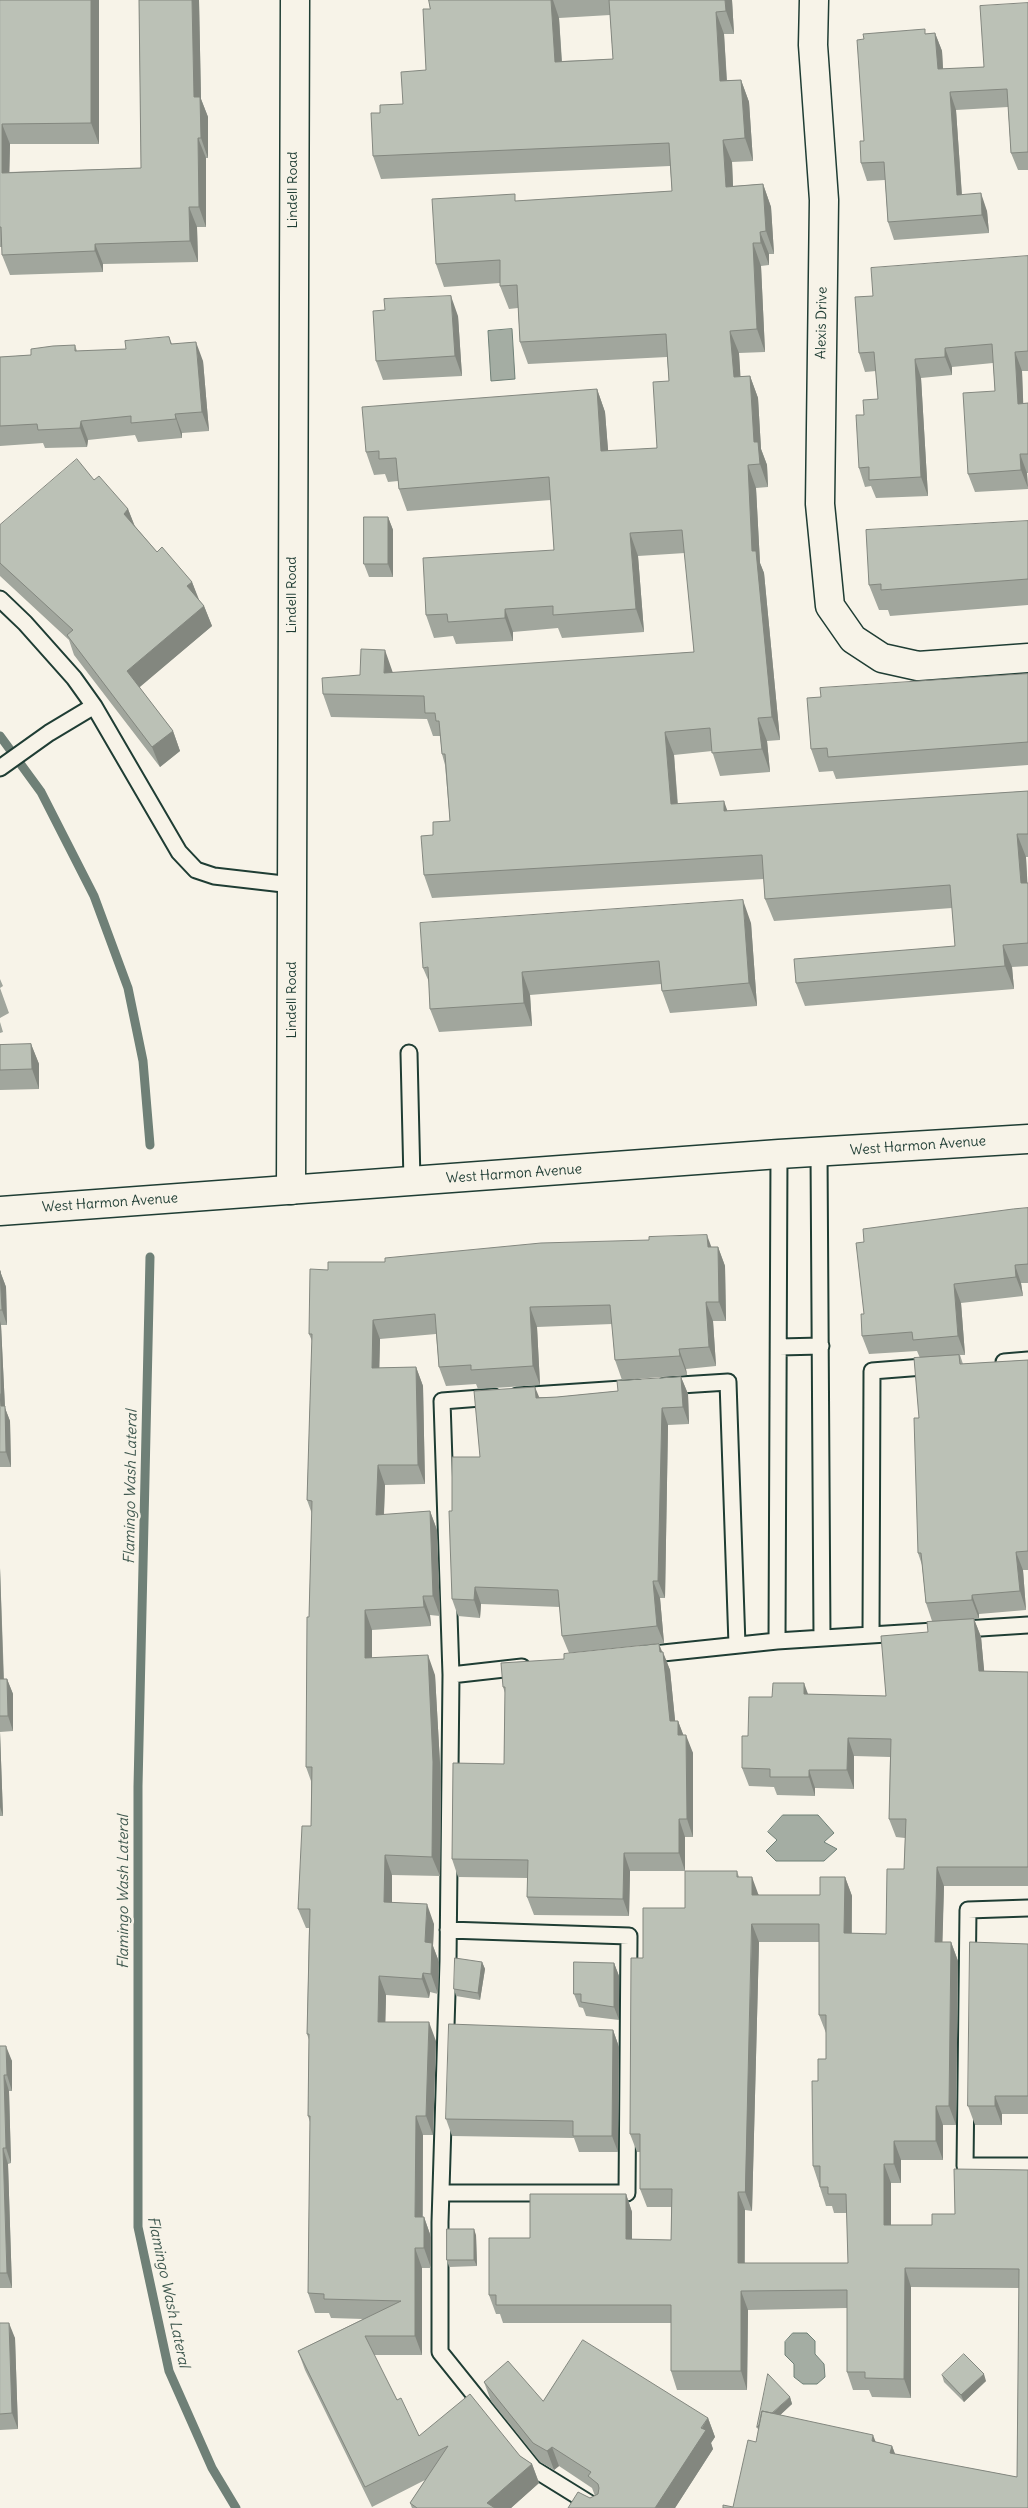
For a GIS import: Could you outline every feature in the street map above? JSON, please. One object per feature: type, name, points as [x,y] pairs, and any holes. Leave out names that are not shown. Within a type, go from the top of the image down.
[{"type":"street","name":"Lindell Road","points":[[291,1190],[295,0]]},
{"type":"street","name":"Alexis Drive","points":[[814,0],[813,45],[824,200],[820,504],[830,606],[853,639],[882,658],[918,666],[1028,658]]},
{"type":"street","name":"West Harmon Avenue","points":[[0,1211],[780,1154],[1028,1139]]},
{"type":"lane","points":[[0,599],[25,623],[74,678],[94,706],[178,848],[196,870],[214,876],[292,885]]},
{"type":"lane","points":[[0,768],[49,733],[94,706]]},
{"type":"lane","points":[[409,1054],[412,1181]]},
{"type":"lane","points":[[819,1152],[822,1638]]},
{"type":"lane","points":[[777,1641],[780,1154]]},
{"type":"lane","points":[[779,1347],[820,1346]]},
{"type":"lane","points":[[989,1363],[1028,1360]]},
{"type":"lane","points":[[871,1635],[872,1370],[950,1365]]},
{"type":"lane","points":[[597,2508],[534,2469],[440,2352],[441,2192],[448,1930],[451,1675],[442,1401],[728,1382],[736,1645]]},
{"type":"lane","points":[[628,1656],[777,1641],[1028,1625]]},
{"type":"lane","points":[[451,1675],[540,1666]]},
{"type":"lane","points":[[1028,1908],[968,1910],[965,2166],[1028,2166]]},
{"type":"lane","points":[[441,2192],[627,2194],[629,1936],[448,1930]]},
{"type":"shaded area","points":[[512,329],[515,379],[491,381],[488,331]]},
{"type":"shaded area","points":[[783,1815],[818,1815],[834,1833],[824,1842],[837,1849],[824,1861],[776,1861],[766,1851],[777,1840],[768,1832]]},
{"type":"shaded area","points":[[793,2333],[807,2333],[815,2341],[815,2354],[824,2364],[825,2377],[817,2384],[803,2384],[794,2377],[794,2364],[785,2355],[785,2342]]},
{"type":"building","points":[[0,0],[91,0],[91,123],[2,124],[2,173],[141,168],[139,0],[192,0],[194,97],[200,97],[201,138],[198,138],[199,207],[189,207],[190,241],[95,244],[95,251],[2,255],[0,227]]},
{"type":"building","points":[[429,0],[551,0],[555,62],[613,59],[609,0],[725,0],[726,11],[716,12],[720,81],[741,80],[745,138],[723,140],[726,187],[763,184],[766,231],[760,232],[761,243],[753,243],[757,329],[730,331],[734,377],[750,376],[754,442],[758,442],[760,464],[748,465],[752,551],[756,551],[772,717],[758,718],[762,749],[712,753],[710,728],[665,732],[671,804],[724,801],[724,811],[1028,791],[1028,834],[1017,834],[1021,883],[1028,883],[1028,943],[1003,945],[1005,966],[796,983],[794,959],[955,946],[950,885],[765,899],[762,855],[424,875],[421,836],[433,835],[433,822],[450,821],[445,754],[442,754],[439,721],[436,721],[435,713],[425,713],[424,696],[323,694],[322,678],[360,675],[361,649],[385,650],[384,673],[694,652],[682,530],[630,533],[636,609],[553,615],[553,606],[505,609],[505,618],[448,622],[447,614],[426,615],[423,558],[554,550],[549,477],[399,489],[396,458],[379,459],[379,451],[366,452],[362,407],[597,389],[601,451],[657,448],[653,382],[669,381],[666,334],[520,342],[517,285],[500,286],[500,260],[436,264],[432,199],[515,194],[515,201],[672,191],[669,143],[373,156],[371,113],[380,113],[380,105],[403,104],[401,72],[426,70],[423,9],[430,9]]},
{"type":"building","points":[[1028,3],[1028,152],[1011,153],[1007,89],[950,92],[957,195],[981,193],[982,215],[888,222],[884,162],[861,163],[860,141],[864,141],[857,40],[864,39],[863,34],[925,29],[925,34],[935,33],[938,69],[984,67],[980,6]]},
{"type":"building","points":[[1028,256],[1028,351],[1015,352],[1018,404],[1028,403],[1028,454],[1020,454],[1021,470],[968,474],[963,393],[995,391],[992,344],[945,348],[945,357],[915,359],[921,477],[869,480],[869,467],[859,468],[856,415],[864,415],[863,400],[878,399],[874,352],[859,353],[855,297],[873,296],[871,268]]},
{"type":"building","points":[[451,296],[455,356],[376,361],[373,311],[385,310],[384,299]]},
{"type":"building","points":[[169,337],[171,344],[196,342],[202,412],[175,414],[176,419],[131,423],[131,416],[81,421],[80,428],[38,430],[37,424],[0,426],[0,357],[31,355],[31,349],[53,346],[75,345],[75,351],[126,349],[125,341]]},
{"type":"building","points":[[77,459],[94,480],[99,476],[128,509],[124,514],[157,552],[162,547],[192,582],[187,586],[204,606],[127,671],[173,731],[152,747],[67,635],[73,630],[0,563],[0,525]]},
{"type":"building","points":[[364,517],[388,517],[388,564],[364,564]]},
{"type":"building","points":[[1028,521],[1028,579],[881,590],[881,584],[869,585],[866,530]]},
{"type":"building","points":[[1028,674],[1028,742],[828,757],[827,748],[811,749],[807,698],[821,697],[820,688]]},
{"type":"building","points":[[743,900],[749,983],[662,991],[659,961],[522,972],[524,1003],[430,1009],[428,967],[423,968],[420,923]]},
{"type":"building","points":[[31,1044],[32,1069],[0,1070],[0,1045]]},
{"type":"building","points":[[1028,1208],[1028,1264],[1015,1265],[1016,1277],[954,1284],[958,1336],[913,1340],[912,1332],[862,1336],[861,1314],[864,1314],[856,1243],[864,1242],[863,1229]]},
{"type":"building","points":[[707,1235],[708,1247],[718,1247],[719,1302],[706,1302],[709,1347],[679,1349],[680,1356],[615,1360],[610,1305],[530,1307],[533,1366],[471,1370],[471,1365],[439,1367],[435,1314],[373,1320],[372,1368],[416,1367],[418,1465],[378,1465],[376,1515],[430,1511],[433,1596],[423,1596],[424,1607],[365,1610],[365,1658],[428,1655],[433,1762],[432,1857],[385,1855],[384,1902],[427,1904],[425,1942],[432,1943],[431,1974],[423,1973],[422,1979],[379,1976],[378,2022],[429,2022],[426,2116],[416,2116],[415,2217],[424,2217],[424,2248],[415,2248],[415,2336],[365,2336],[397,2400],[401,2398],[419,2436],[470,2394],[520,2456],[532,2464],[487,2503],[495,2508],[417,2508],[410,2503],[448,2446],[365,2487],[298,2351],[401,2301],[324,2299],[324,2294],[308,2293],[310,2116],[308,2116],[309,2034],[307,2034],[310,1909],[298,1909],[302,1826],[311,1826],[312,1767],[306,1767],[307,1617],[309,1617],[312,1501],[307,1500],[312,1334],[309,1334],[310,1269],[328,1270],[328,1262],[385,1262],[385,1258],[541,1243],[649,1240],[649,1237]]},
{"type":"building","points":[[0,1271],[2,1310],[0,1310]]},
{"type":"building","points":[[959,1355],[960,1364],[1028,1360],[1028,1551],[1016,1552],[1020,1591],[972,1595],[972,1600],[926,1603],[921,1553],[918,1553],[914,1418],[919,1418],[914,1358]]},
{"type":"building","points":[[681,1377],[683,1407],[662,1408],[658,1581],[653,1581],[657,1626],[562,1636],[558,1590],[475,1587],[474,1600],[452,1599],[449,1511],[452,1511],[452,1457],[480,1457],[474,1391],[535,1387],[536,1398],[557,1397],[618,1391],[617,1381]]},
{"type":"building","points":[[0,1394],[1,1406],[5,1406],[6,1452],[0,1452]]},
{"type":"building","points":[[974,1619],[979,1671],[1028,1672],[1028,1867],[937,1867],[935,1942],[951,1942],[949,2106],[936,2106],[936,2141],[894,2141],[894,2164],[884,2164],[884,2225],[932,2225],[932,2214],[955,2214],[954,2169],[1028,2170],[1028,2508],[723,2508],[723,2505],[733,2507],[748,2440],[756,2442],[762,2411],[873,2435],[872,2441],[892,2446],[890,2453],[1017,2477],[1019,2269],[905,2268],[904,2379],[865,2378],[865,2372],[847,2372],[847,2290],[741,2291],[741,2371],[671,2371],[671,2305],[496,2305],[496,2295],[489,2295],[489,2238],[530,2238],[530,2194],[626,2194],[626,2239],[671,2240],[672,2189],[640,2189],[640,2134],[630,2134],[631,1958],[643,1958],[643,1908],[685,1908],[685,1871],[737,1871],[737,1877],[752,1877],[752,1895],[820,1895],[820,1877],[845,1877],[844,1933],[886,1934],[887,1869],[904,1869],[906,1819],[889,1819],[891,1739],[848,1738],[847,1770],[809,1770],[809,1777],[770,1777],[770,1769],[742,1768],[742,1736],[748,1736],[749,1697],[772,1697],[773,1683],[804,1683],[804,1694],[886,1696],[881,1636],[928,1632],[927,1622]],"holes":[[[752,1924],[819,1924],[819,2015],[826,2015],[826,2059],[818,2059],[818,2081],[812,2081],[813,2166],[820,2166],[820,2187],[828,2187],[828,2194],[846,2194],[848,2263],[738,2263],[738,2192],[745,2192]]]},
{"type":"building","points":[[659,1644],[660,1652],[663,1652],[670,1721],[678,1721],[678,1735],[686,1735],[687,1819],[679,1819],[679,1853],[624,1853],[623,1899],[527,1897],[528,1860],[452,1859],[453,1763],[504,1764],[505,1687],[503,1687],[501,1663],[564,1659],[564,1654]]},
{"type":"building","points":[[0,1679],[7,1679],[8,1716],[0,1716]]},
{"type":"building","points":[[970,1942],[1028,1944],[1028,2096],[995,2096],[995,2106],[968,2106]]},
{"type":"building","points":[[455,1958],[482,1962],[478,1993],[454,1989]]},
{"type":"building","points":[[574,1962],[614,1963],[614,2007],[581,2002],[581,1994],[574,1994]]},
{"type":"building","points":[[449,2024],[613,2030],[612,2136],[573,2136],[573,2121],[446,2119]]},
{"type":"building","points":[[0,2046],[6,2046],[7,2075],[4,2075],[6,2148],[3,2148],[7,2273],[0,2273]]},
{"type":"building","points":[[447,2229],[474,2229],[474,2260],[447,2260]]},
{"type":"building","points":[[0,2323],[9,2323],[12,2413],[0,2414]]},
{"type":"building","points":[[583,2340],[708,2418],[701,2428],[706,2430],[655,2508],[568,2508],[578,2492],[590,2498],[598,2494],[598,2484],[588,2476],[591,2472],[552,2447],[547,2451],[533,2443],[484,2382],[508,2361],[543,2401]]},
{"type":"building","points":[[964,2354],[984,2374],[961,2395],[942,2375]]},
{"type":"building","points":[[768,2374],[790,2397],[772,2413],[762,2411],[757,2427]]},
{"type":"waterway","name":"Flamingo Wash Lateral","points":[[0,736],[41,792],[94,896],[128,988],[143,1061],[150,1145]]},
{"type":"waterway","name":"Flamingo Wash Lateral","points":[[150,1257],[138,1786],[138,2227],[169,2371],[212,2468],[236,2508]]}]
